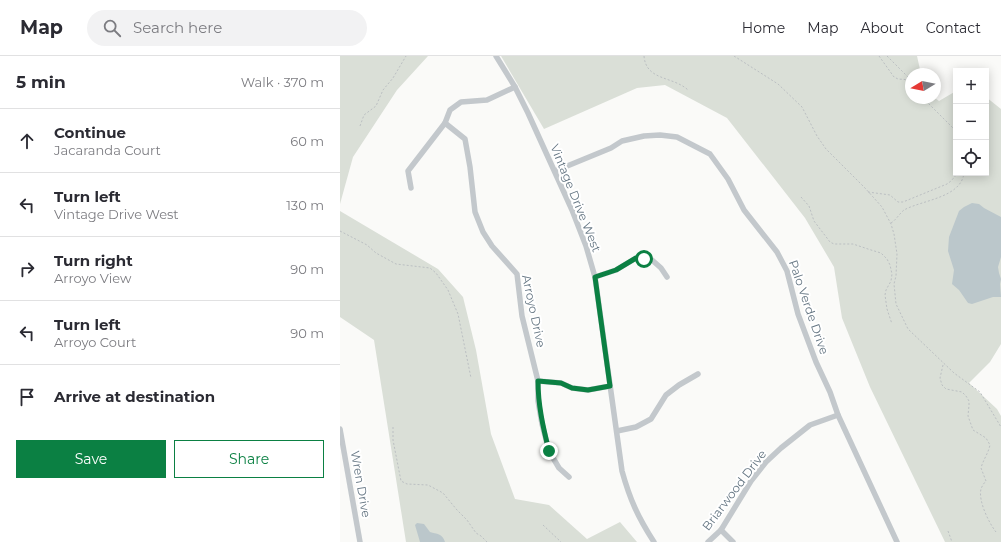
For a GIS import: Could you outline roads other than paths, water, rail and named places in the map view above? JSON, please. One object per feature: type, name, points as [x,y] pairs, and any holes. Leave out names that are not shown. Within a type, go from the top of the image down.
[{"type":"street","name":"Vintage Drive West","points":[[496,56],[515,87],[555,171],[586,246],[595,277],[622,471],[630,498],[641,522],[654,542]]},
{"type":"street","points":[[411,188],[408,171],[445,123],[450,110],[461,102],[487,100],[515,87]]},
{"type":"street","name":"Arroyo Drive","points":[[445,123],[465,140],[470,167],[475,212],[483,232],[492,246],[517,274],[522,316],[538,381],[538,401],[542,424],[549,451],[559,468],[569,477]]},
{"type":"street","name":"Palo Verde Drive","points":[[555,171],[611,148],[622,141],[644,136],[660,135],[677,137],[710,154],[728,179],[744,210],[777,252],[787,271],[798,314],[816,362],[830,392],[838,415],[897,542]]},
{"type":"street","points":[[595,277],[607,274],[636,258],[652,260],[661,268],[667,277]]},
{"type":"street","points":[[617,431],[636,427],[651,418],[666,395],[679,385],[698,374]]},
{"type":"street","points":[[538,381],[561,383],[572,388],[588,390],[610,386]]},
{"type":"street","name":"Briarwood Drive","points":[[708,542],[721,530],[751,481],[766,462],[810,425],[838,415]]},
{"type":"street","name":"Wren Drive","points":[[340,429],[360,542]]},
{"type":"street","points":[[721,530],[732,542]]}]
